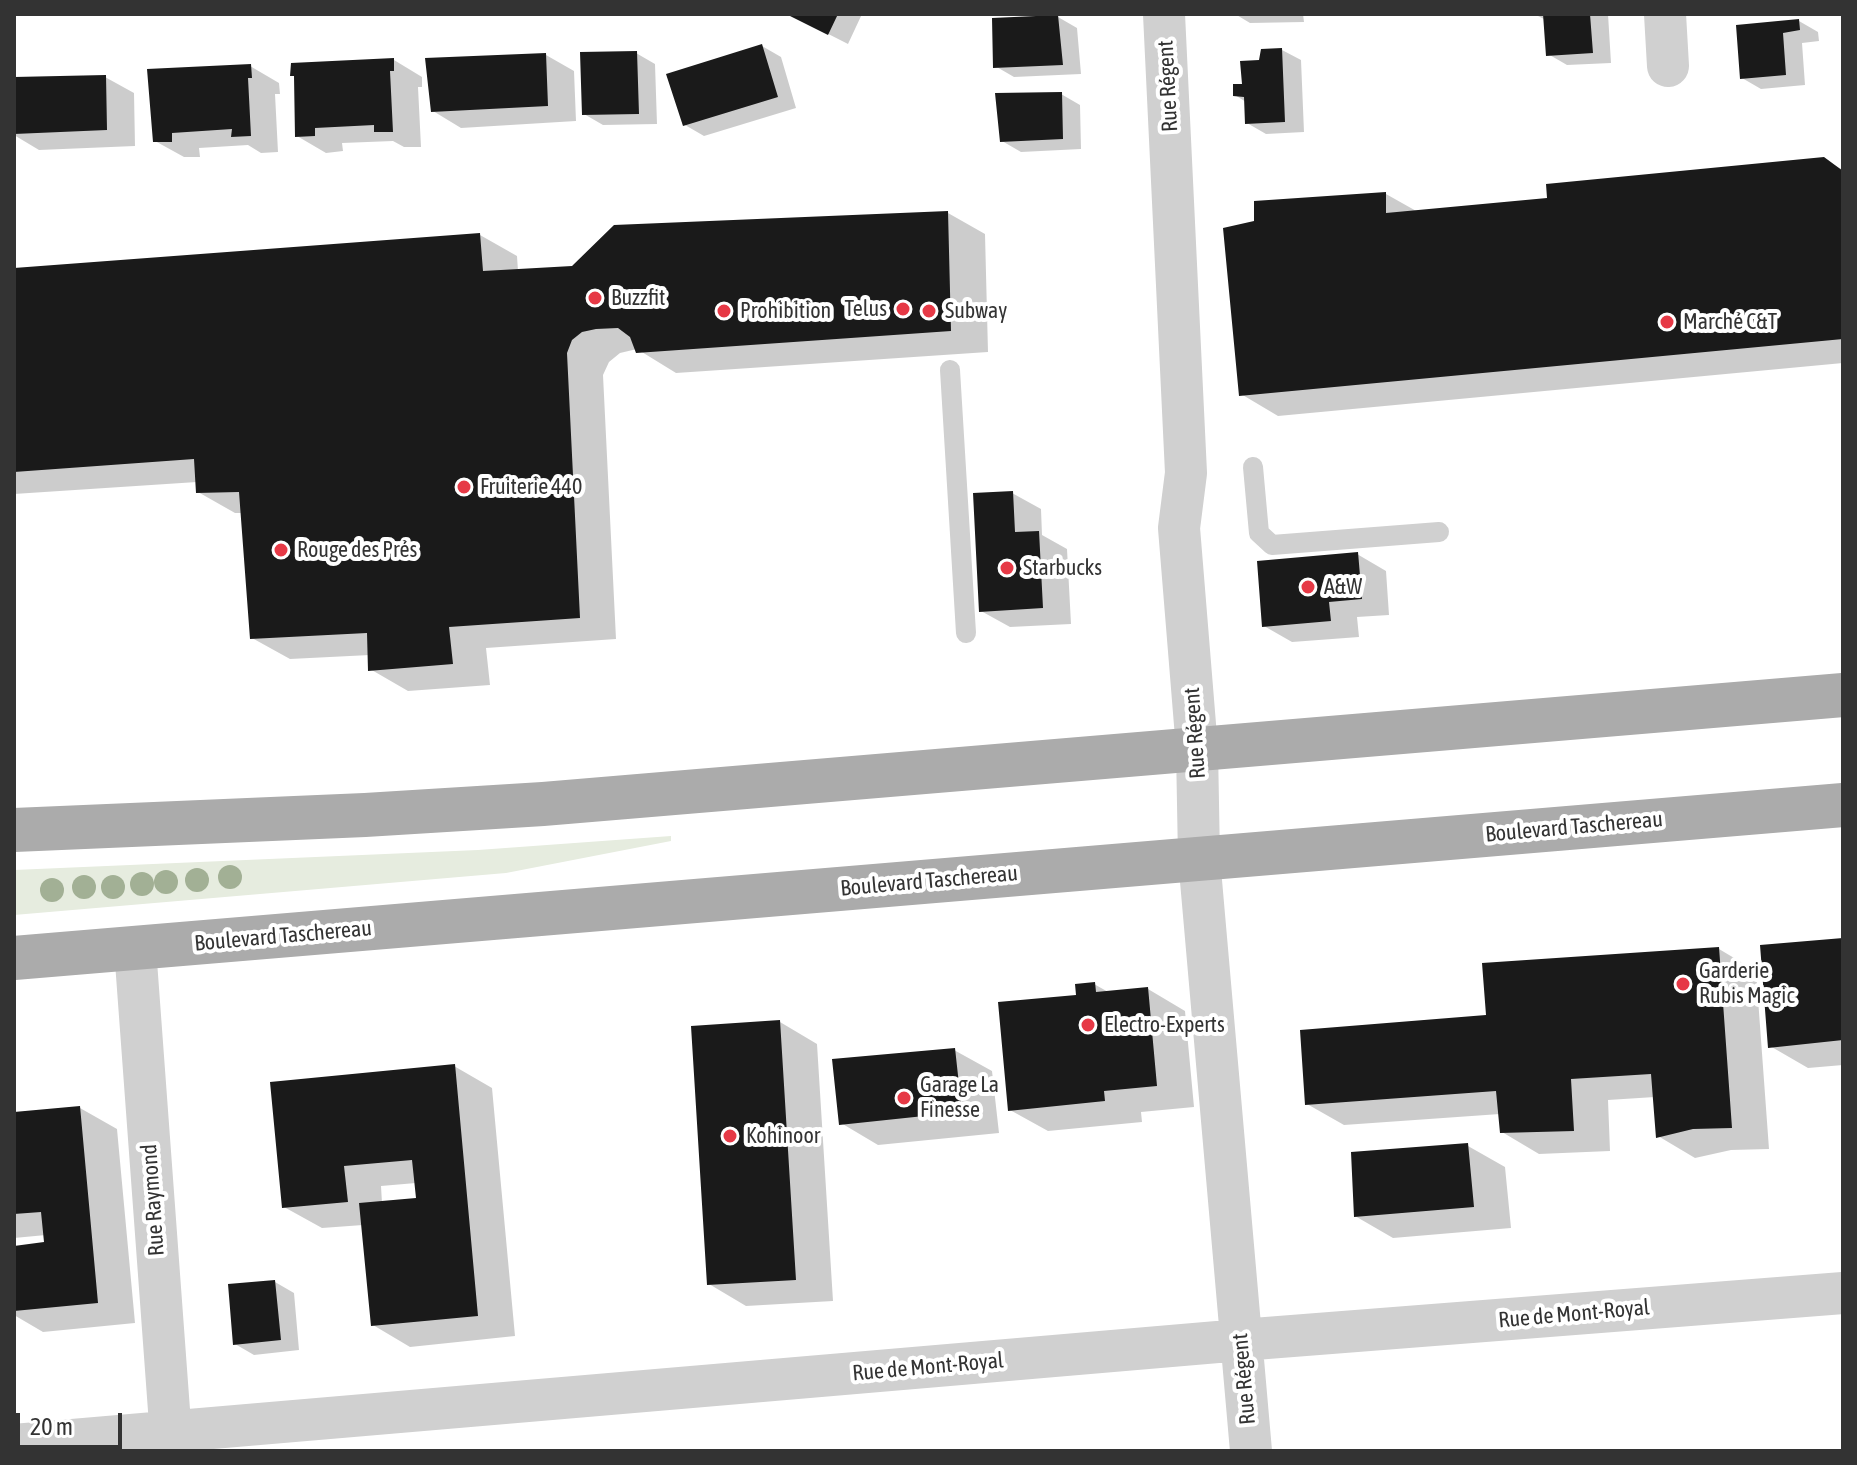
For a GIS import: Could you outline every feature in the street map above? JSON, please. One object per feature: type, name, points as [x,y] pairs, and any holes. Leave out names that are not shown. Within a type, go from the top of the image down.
[{"type":"main road","points":[[14,830],[338,817],[543,804],[1843,695]]},
{"type":"main road","name":"Boulevard Taschereau","points":[[14,958],[1843,805]]},
{"type":"street","name":"Rue Régent","points":[[1164,14],[1186,473],[1179,528],[1197,749],[1199,858],[1251,1451]]},
{"type":"street","points":[[1665,14],[1668,66]]},
{"type":"street","name":"Rue Raymond","points":[[135,948],[171,1442]]},
{"type":"street","name":"Rue de Mont-Royal","points":[[14,1445],[171,1442],[1241,1340],[1843,1293]]},
{"type":"lane","points":[[950,370],[966,633]]},
{"type":"lane","points":[[1253,467],[1259,533],[1272,545],[1439,532]]},
{"type":"shaded area","points":[[671,836],[671,841],[506,873],[14,915],[14,870],[478,850]]},
{"type":"building","points":[[786,14],[838,14],[828,35]]},
{"type":"building","points":[[1543,14],[1590,14],[1593,53],[1546,56]]},
{"type":"building","points":[[1058,15],[1063,65],[993,68],[992,18]]},
{"type":"building","points":[[1799,19],[1800,30],[1783,33],[1786,75],[1740,79],[1736,25]]},
{"type":"building","points":[[762,44],[778,97],[683,126],[666,74]]},
{"type":"building","points":[[1282,48],[1285,122],[1245,124],[1244,97],[1233,96],[1233,84],[1242,84],[1240,61],[1259,60],[1261,49]]},
{"type":"building","points":[[637,51],[639,114],[582,115],[580,52]]},
{"type":"building","points":[[546,53],[548,106],[431,112],[425,58]]},
{"type":"building","points":[[394,58],[394,71],[390,71],[393,132],[374,132],[374,125],[315,128],[315,136],[295,137],[291,63]]},
{"type":"building","points":[[251,64],[252,78],[248,78],[251,136],[231,137],[232,129],[172,133],[172,142],[153,142],[147,69]]},
{"type":"building","points":[[106,75],[107,130],[14,134],[14,77]]},
{"type":"building","points":[[1062,92],[1063,139],[1000,142],[995,93]]},
{"type":"building","points":[[1824,157],[1843,171],[1843,339],[1239,396],[1223,228],[1254,221],[1254,201],[1386,192],[1386,213],[1547,198],[1546,184]]},
{"type":"building","points":[[948,211],[951,331],[636,353],[630,337],[618,328],[582,332],[572,340],[567,353],[580,618],[449,627],[453,664],[368,671],[367,633],[250,639],[239,492],[196,493],[194,459],[14,472],[14,268],[480,233],[483,271],[572,266],[614,225]]},
{"type":"building","points":[[1013,491],[1015,532],[1039,531],[1043,608],[979,612],[973,493]]},
{"type":"building","points":[[1358,552],[1362,599],[1329,602],[1331,621],[1262,627],[1257,561]]},
{"type":"building","points":[[1843,938],[1843,1040],[1768,1048],[1760,945]]},
{"type":"building","points":[[1719,947],[1732,1128],[1693,1129],[1656,1138],[1651,1074],[1571,1079],[1574,1131],[1500,1133],[1496,1091],[1305,1105],[1300,1030],[1486,1015],[1482,963]]},
{"type":"building","points":[[1095,982],[1096,992],[1148,987],[1157,1086],[1104,1091],[1105,1101],[1008,1111],[998,1002],[1076,995],[1075,984]]},
{"type":"building","points":[[780,1020],[796,1280],[707,1285],[691,1026]]},
{"type":"building","points":[[955,1048],[962,1112],[839,1125],[832,1059]]},
{"type":"building","points":[[455,1064],[478,1316],[371,1326],[359,1203],[416,1198],[412,1160],[344,1166],[348,1202],[282,1208],[270,1082]]},
{"type":"building","points":[[80,1106],[98,1303],[14,1311],[14,1246],[44,1242],[41,1212],[14,1214],[14,1112]]},
{"type":"building","points":[[1468,1143],[1474,1207],[1354,1217],[1351,1152]]},
{"type":"building","points":[[275,1280],[281,1340],[233,1345],[228,1284]]},
{"type":"place","name":"Buzzfit","points":[[595,298]]},
{"type":"place","name":"Telus","points":[[903,309]]},
{"type":"place","name":"Prohibition","points":[[724,311]]},
{"type":"place","name":"Subway","points":[[929,311]]},
{"type":"place","name":"Marché C&T","points":[[1667,322]]},
{"type":"place","name":"Fruiterie 440","points":[[464,487]]},
{"type":"place","name":"Rouge des Prés","points":[[281,550]]},
{"type":"place","name":"Starbucks","points":[[1007,568]]},
{"type":"place","name":"A&W","points":[[1308,587]]},
{"type":"place","name":"Garderie Rubis Magic","points":[[1683,984]]},
{"type":"place","name":"Electro-Experts","points":[[1088,1025]]},
{"type":"place","name":"Garage La Finesse","points":[[904,1098]]},
{"type":"place","name":"Kohinoor","points":[[730,1136]]}]
